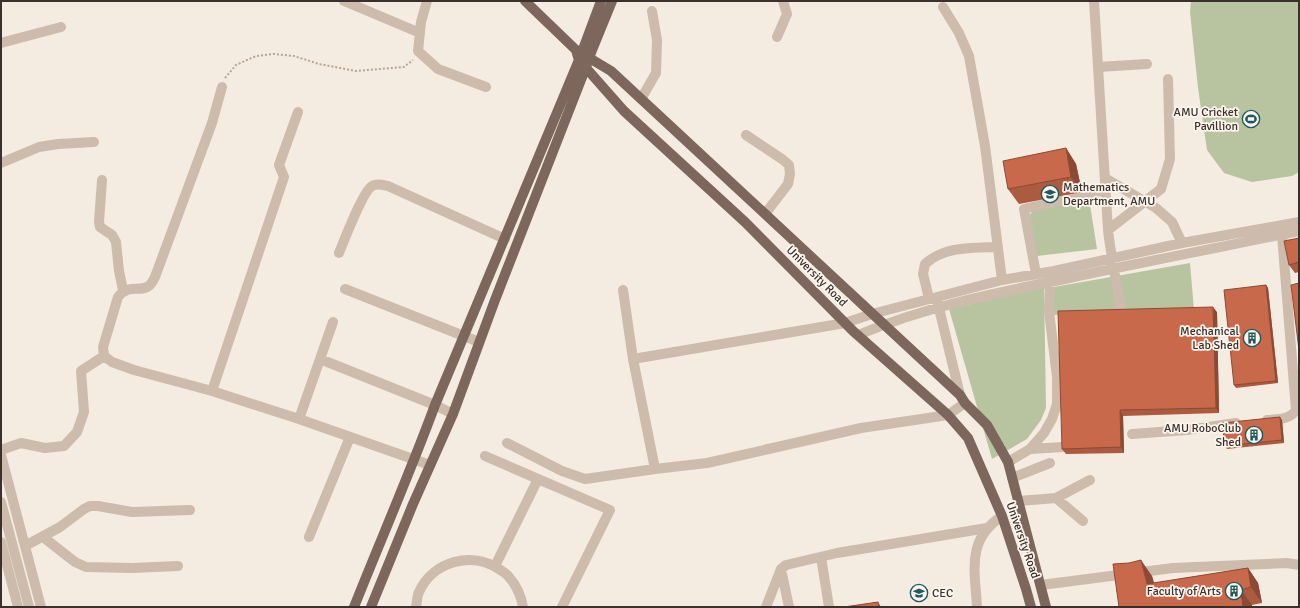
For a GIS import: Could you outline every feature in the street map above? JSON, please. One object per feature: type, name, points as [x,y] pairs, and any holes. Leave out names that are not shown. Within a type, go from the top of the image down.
[{"type":"main road","name":"University Road","points":[[525,1],[582,58],[624,111],[745,222],[845,323],[948,415],[968,438],[1002,516],[1026,589],[1030,607]]},
{"type":"main road","points":[[372,607],[430,465],[453,414],[582,58],[600,1]]},
{"type":"main road","points":[[354,607],[435,405],[582,58],[612,1]]},
{"type":"main road","points":[[582,58],[611,71],[883,324],[962,399],[987,425],[1008,462],[1046,607]]},
{"type":"street","points":[[344,1],[420,33]]},
{"type":"street","points":[[427,1],[421,22],[418,51],[438,69],[486,87]]},
{"type":"street","points":[[777,37],[787,14],[783,1]]},
{"type":"street","points":[[1094,1],[1108,230],[1121,307]]},
{"type":"street","points":[[943,8],[959,33],[969,56],[985,146],[1002,280]]},
{"type":"street","points":[[640,98],[656,73],[657,40],[652,11]]},
{"type":"street","points":[[1,43],[61,27]]},
{"type":"street","points":[[1098,67],[1147,64]]},
{"type":"street","points":[[1108,230],[1161,189],[1170,159],[1168,79]]},
{"type":"street","points":[[222,87],[212,122],[155,277],[150,285],[144,288],[131,288],[123,290],[118,297],[103,348],[104,356],[112,362],[134,370],[212,391],[299,419],[430,465]]},
{"type":"street","points":[[212,391],[284,177],[279,165],[298,112]]},
{"type":"street","points":[[746,135],[789,165],[790,174],[788,184],[764,214]]},
{"type":"street","points":[[1,163],[39,147],[58,144],[94,142]]},
{"type":"street","points":[[1105,178],[1156,208],[1172,222],[1182,243]]},
{"type":"street","points":[[102,180],[99,222],[100,227],[112,235],[116,242],[119,271],[123,290]]},
{"type":"street","points":[[339,253],[359,206],[369,189],[373,185],[378,184],[388,186],[505,239]]},
{"type":"street","points":[[1036,274],[1024,209],[1105,190]]},
{"type":"street","points":[[633,359],[845,323],[872,314],[935,300],[1050,282],[1182,243],[1299,222]]},
{"type":"street","points":[[858,335],[935,300],[1002,280],[1113,263],[1299,231]]},
{"type":"street","points":[[1132,434],[1187,430],[1285,418],[1291,416],[1296,410],[1282,234]]},
{"type":"street","points":[[507,443],[562,471],[585,479],[707,462],[860,428],[948,415],[962,399],[935,300],[923,274],[925,264],[932,258],[951,250],[966,248],[998,248]]},
{"type":"street","points":[[1008,462],[1030,449],[1044,434],[1052,419],[1057,404],[1057,378],[1049,311],[1050,282]]},
{"type":"street","points":[[345,288],[479,342]]},
{"type":"street","points":[[622,290],[633,359],[654,469]]},
{"type":"street","points":[[299,419],[333,322]]},
{"type":"street","points":[[1,450],[21,443],[45,448],[64,446],[78,432],[84,412],[81,371],[104,356]]},
{"type":"street","points":[[320,359],[435,405],[453,414]]},
{"type":"street","points":[[309,537],[350,437]]},
{"type":"street","points":[[1030,449],[1063,447]]},
{"type":"street","points":[[1,455],[41,607]]},
{"type":"street","points":[[485,456],[610,510],[562,607]]},
{"type":"street","points":[[1012,478],[1050,463]]},
{"type":"street","points":[[494,566],[538,479]]},
{"type":"street","points":[[1019,501],[1056,498],[1090,480]]},
{"type":"street","points":[[1056,498],[1083,521]]},
{"type":"street","points":[[1,502],[29,607]]},
{"type":"street","points":[[25,546],[60,527],[90,506],[132,512],[190,510]]},
{"type":"street","points":[[977,607],[975,550],[987,528],[1002,516]]},
{"type":"street","points":[[766,607],[781,569],[786,565],[821,557],[987,528]]},
{"type":"street","points":[[43,537],[75,562],[86,567],[178,566]]},
{"type":"street","points":[[1,542],[18,607]]},
{"type":"street","points":[[821,557],[829,607]]},
{"type":"street","points":[[416,607],[419,592],[431,575],[449,563],[470,559],[491,564],[509,576],[520,594],[523,607]]},
{"type":"street","points":[[1041,585],[1173,568],[1287,563],[1299,565]]},
{"type":"street","points":[[781,569],[789,607]]},
{"type":"path","points":[[222,87],[226,76],[236,65],[256,56],[274,54],[294,56],[319,64],[356,71],[386,70],[404,67],[412,60],[418,51]]},
{"type":"green space","name":"AMU Cricket Pavillion","points":[[1191,1],[1299,1],[1299,172],[1292,176],[1252,182],[1224,173],[1207,150],[1198,88],[1190,12]]},
{"type":"green space","points":[[1081,201],[1090,205],[1097,249],[1037,256],[1028,218],[1033,210]]},
{"type":"green space","points":[[1190,263],[1194,310],[1053,315],[1054,287]]},
{"type":"green space","points":[[1044,287],[1046,408],[1041,420],[1027,439],[992,459],[949,309]]},
{"type":"building","points":[[1066,148],[1071,177],[1008,189],[1003,161]]},
{"type":"building","points":[[1299,238],[1299,262],[1289,265],[1284,241]]},
{"type":"building","points":[[1299,283],[1299,350],[1291,285]]},
{"type":"building","name":"Mechanical Lab Shed","points":[[1266,285],[1276,381],[1234,385],[1224,290]]},
{"type":"building","points":[[1213,307],[1216,408],[1120,410],[1121,447],[1062,449],[1058,311]]},
{"type":"building","name":"AMU RoboClub Shed","points":[[1280,417],[1282,440],[1225,446],[1222,423]]},
{"type":"building","points":[[1141,560],[1147,584],[1248,568],[1251,587],[1241,590],[1243,607],[1119,607],[1113,564],[1129,563]]},
{"type":"building","points":[[878,602],[879,607],[844,607]]},
{"type":"place","name":"AMU Cricket Pavillion","points":[[1251,119]]},
{"type":"place","name":"Mathematics Department, AMU","points":[[1050,194]]},
{"type":"place","name":"Mechanical Lab Shed","points":[[1252,338]]},
{"type":"place","name":"AMU RoboClub Shed","points":[[1254,435]]},
{"type":"place","name":"Faculty of Arts","points":[[1234,591]]},
{"type":"place","name":"CEC","points":[[919,593]]}]
